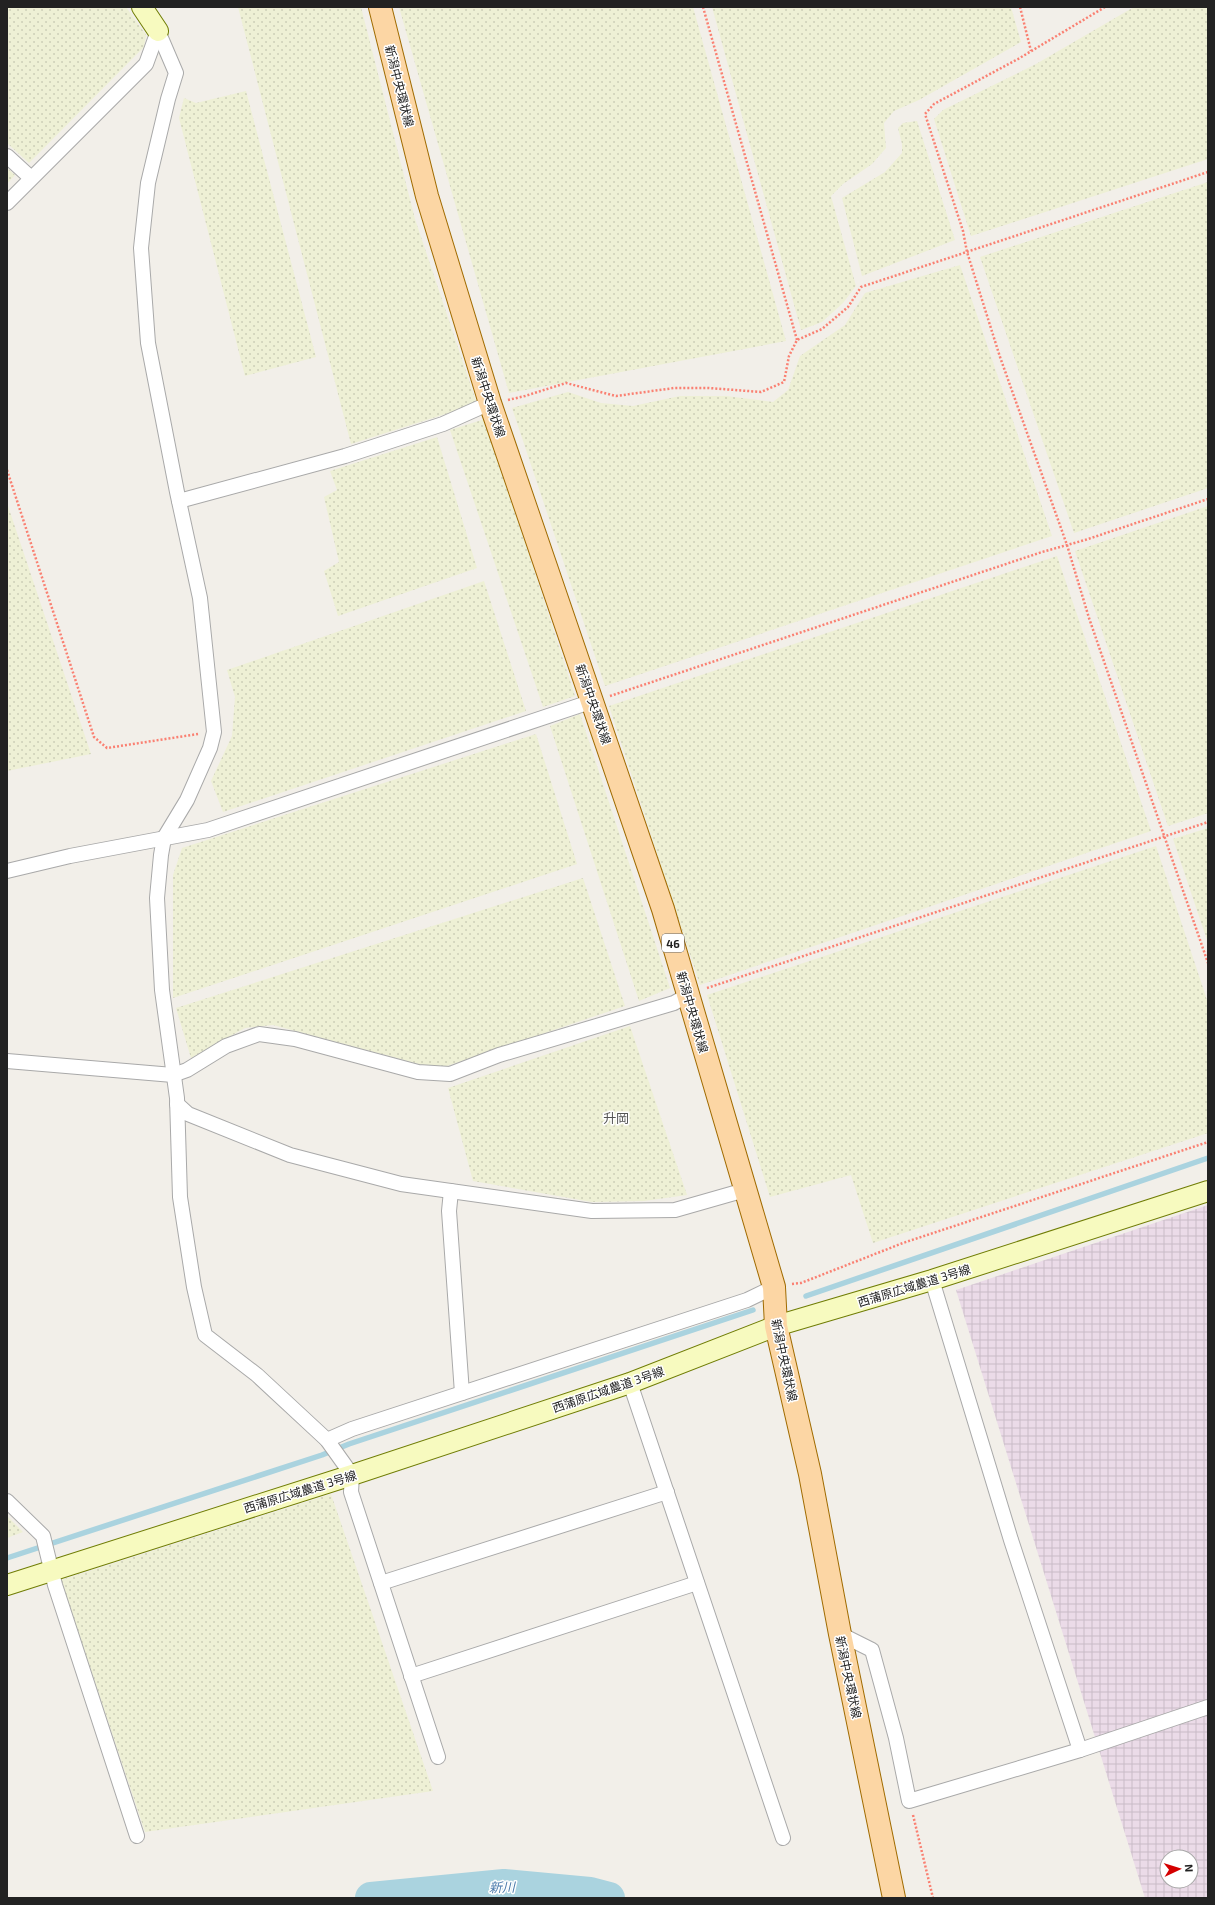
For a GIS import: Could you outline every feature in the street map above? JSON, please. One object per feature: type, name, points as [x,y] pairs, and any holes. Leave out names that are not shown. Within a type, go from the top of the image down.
[{"type":"main road","name":"新潟中央環状線","points":[[380,7],[427,196],[490,403],[663,909],[774,1287],[776,1326],[810,1474],[840,1634],[894,1898]]},
{"type":"street","points":[[142,7],[158,31],[176,73],[168,99],[148,183],[141,248],[148,343],[200,598],[214,732],[210,748],[187,800],[164,838],[157,898],[162,990],[177,1104],[180,1197],[194,1287],[205,1335],[256,1375],[327,1440],[352,1475],[350,1492],[438,1756]]},
{"type":"street","points":[[7,203],[146,64],[158,31]]},
{"type":"street","points":[[7,156],[31,178]]},
{"type":"street","points":[[179,501],[344,456],[443,424],[490,403]]},
{"type":"street","points":[[7,871],[70,856],[208,830],[593,701]]},
{"type":"street","points":[[7,1061],[173,1075],[187,1070],[226,1046],[259,1034],[295,1039],[418,1072],[450,1074],[500,1055],[674,1003],[688,995]]},
{"type":"street","points":[[177,1104],[188,1114],[290,1155],[401,1184],[592,1211],[675,1210],[745,1190]]},
{"type":"street","points":[[451,1191],[449,1211],[462,1393]]},
{"type":"street","name":"西蒲原広域農道 3号線","points":[[7,1585],[50,1563],[352,1475],[630,1383],[776,1326],[932,1280],[1208,1191]]},
{"type":"street","points":[[932,1280],[1011,1540],[1080,1750]]},
{"type":"street","points":[[327,1440],[352,1429],[746,1300],[774,1287]]},
{"type":"street","points":[[630,1383],[783,1838]]},
{"type":"street","points":[[381,1583],[666,1492]]},
{"type":"street","points":[[7,1501],[43,1536],[50,1563],[137,1836]]},
{"type":"street","points":[[411,1676],[697,1582]]},
{"type":"street","points":[[840,1634],[872,1650],[896,1738],[909,1800],[1080,1750],[1208,1708]]},
{"type":"path","points":[[703,7],[797,340]]},
{"type":"path","points":[[1020,7],[1031,51]]},
{"type":"path","points":[[1105,7],[1031,51],[934,104],[925,114],[963,231],[967,252],[1000,358],[1068,545],[1089,618],[1208,963]]},
{"type":"path","points":[[490,403],[526,396],[566,383],[616,396],[674,388],[709,388],[761,392],[784,382],[789,356],[797,340],[822,329],[848,308],[861,287],[1016,234],[1208,172]]},
{"type":"path","points":[[7,470],[94,737],[107,748],[214,732]]},
{"type":"path","points":[[593,701],[1208,499]]},
{"type":"path","points":[[688,995],[1208,822]]},
{"type":"path","points":[[774,1287],[801,1283],[903,1243],[1208,1142]]},
{"type":"path","points":[[909,1800],[933,1898]]},
{"type":"shaded area","points":[[1208,1205],[1208,1898],[1145,1898],[956,1290]]},
{"type":"green space","points":[[7,7],[126,7],[146,35],[144,47],[29,163],[7,143]]},
{"type":"green space","points":[[238,7],[361,7],[415,219],[477,404],[351,444]]},
{"type":"green space","points":[[399,7],[693,7],[786,341],[509,393]]},
{"type":"green space","points":[[712,7],[1011,7],[1021,42],[919,100],[894,111],[884,123],[886,148],[872,164],[843,184],[831,196],[856,286],[843,303],[822,322],[801,330]]},
{"type":"green space","points":[[1134,7],[1208,7],[1208,159],[971,236],[934,119],[943,110],[1036,64]]},
{"type":"green space","points":[[246,91],[316,357],[245,376],[179,118],[184,98],[196,103]]},
{"type":"green space","points":[[917,121],[955,240],[862,276],[842,198],[885,172],[902,153],[902,144],[898,128],[903,123]]},
{"type":"green space","points":[[7,168],[15,175],[7,184]]},
{"type":"green space","points":[[1208,182],[1208,488],[1074,533],[980,257]]},
{"type":"green space","points":[[960,265],[1052,536],[605,686],[512,408],[568,392],[601,403],[633,406],[680,396],[726,396],[773,402],[788,390],[800,356],[845,325],[865,293]]},
{"type":"green space","points":[[485,419],[575,696],[543,707],[450,430]]},
{"type":"green space","points":[[437,437],[477,568],[338,616],[324,571],[339,562],[324,497],[337,490],[330,471]]},
{"type":"green space","points":[[7,503],[91,754],[7,771]]},
{"type":"green space","points":[[1208,506],[1208,813],[1168,826],[1075,551]]},
{"type":"green space","points":[[1057,556],[1151,831],[700,985],[609,706]]},
{"type":"green space","points":[[484,581],[526,711],[223,812],[211,781],[232,736],[235,697],[227,670]]},
{"type":"green space","points":[[580,714],[670,988],[639,1001],[550,726]]},
{"type":"green space","points":[[536,734],[577,864],[173,998],[173,875],[182,848]]},
{"type":"green space","points":[[1208,828],[1208,943],[1173,839]]},
{"type":"green space","points":[[1156,846],[1208,1003],[1208,1133],[873,1243],[851,1175],[770,1197],[707,995]]},
{"type":"green space","points":[[583,878],[625,1006],[444,1067],[426,1066],[273,1025],[245,1028],[191,1058],[176,1008]]},
{"type":"green space","points":[[630,1026],[687,1195],[644,1201],[592,1202],[473,1181],[448,1088]]},
{"type":"green space","points":[[331,1494],[433,1791],[145,1832],[61,1580]]},
{"type":"green space","points":[[7,1516],[23,1532],[7,1538]]},
{"type":"waterway","points":[[806,1296],[1208,1158]]},
{"type":"waterway","points":[[7,1558],[322,1455],[349,1444],[753,1310]]},
{"type":"waterway","name":"新川","points":[[371,1898],[504,1885],[590,1893],[609,1898]]},
{"type":"district","name":"升岡","points":[[616,1118]]}]
